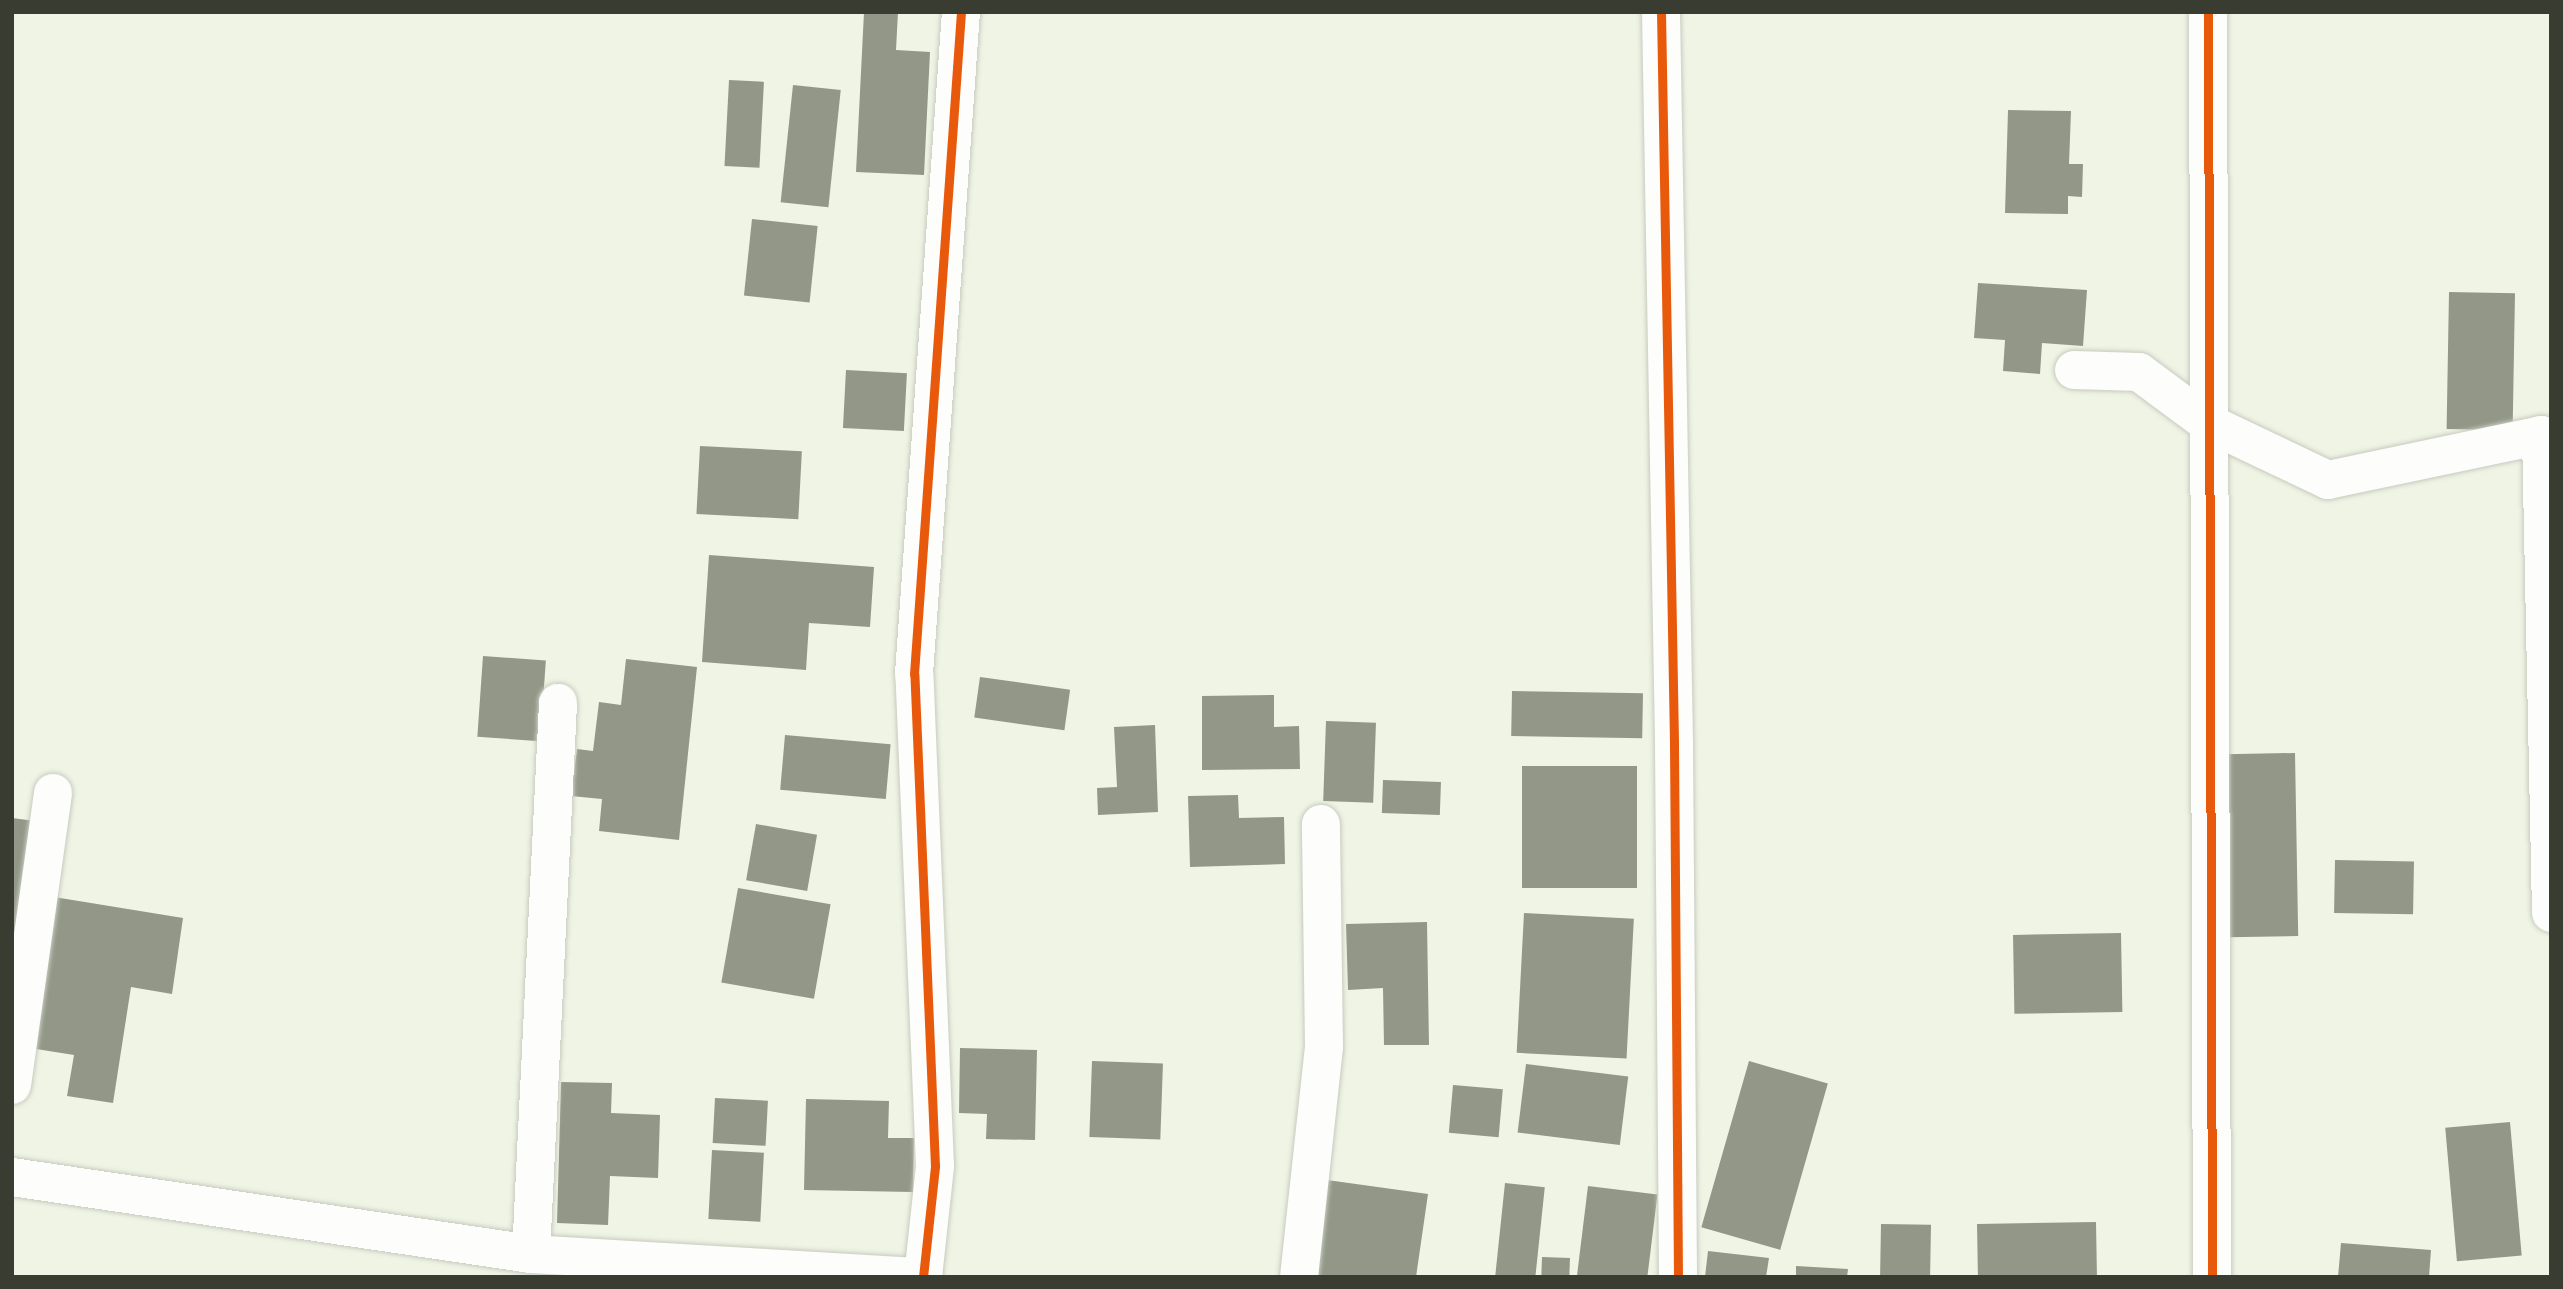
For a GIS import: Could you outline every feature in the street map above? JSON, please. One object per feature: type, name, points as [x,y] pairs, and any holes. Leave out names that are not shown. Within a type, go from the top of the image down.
[{"type":"street","points":[[12,1177],[531,1254],[923,1277],[935,1166],[914,674],[961,12]]},
{"type":"street","points":[[1661,12],[1674,731],[1678,1277]]},
{"type":"street","points":[[2208,12],[2212,1277]]},
{"type":"street","points":[[2074,370],[2139,372],[2208,423],[2328,480],[2541,435],[2551,913]]},
{"type":"street","points":[[531,1254],[558,703]]},
{"type":"street","points":[[12,1085],[53,793]]},
{"type":"street","points":[[1299,1277],[1324,1047],[1321,824]]},
{"type":"building","points":[[864,12],[898,12],[896,50],[930,52],[924,175],[856,172]]},
{"type":"building","points":[[729,80],[764,82],[759,168],[724,166]]},
{"type":"building","points":[[793,85],[841,90],[828,207],[781,202]]},
{"type":"building","points":[[2008,110],[2071,111],[2069,164],[2083,164],[2082,197],[2068,196],[2068,214],[2005,213]]},
{"type":"building","points":[[752,219],[818,226],[810,302],[744,296]]},
{"type":"building","points":[[1978,283],[2087,290],[2083,346],[2042,343],[2040,374],[2003,371],[2005,340],[1974,338]]},
{"type":"building","points":[[2449,292],[2515,293],[2513,430],[2447,429]]},
{"type":"building","points":[[846,370],[907,373],[904,431],[843,428]]},
{"type":"building","points":[[700,446],[802,451],[798,519],[696,514]]},
{"type":"building","points":[[709,555],[874,567],[870,627],[809,623],[806,670],[702,662]]},
{"type":"building","points":[[483,656],[546,660],[540,741],[477,737]]},
{"type":"building","points":[[626,659],[697,667],[679,840],[599,831],[602,799],[571,796],[577,749],[593,751],[599,702],[621,705]]},
{"type":"building","points":[[980,677],[1070,690],[1064,730],[974,718]]},
{"type":"building","points":[[1512,691],[1643,693],[1642,738],[1511,736]]},
{"type":"building","points":[[1274,695],[1274,727],[1299,726],[1300,769],[1202,770],[1202,696]]},
{"type":"building","points":[[1326,721],[1376,723],[1373,803],[1323,801]]},
{"type":"building","points":[[1155,725],[1158,812],[1098,815],[1097,788],[1117,787],[1114,727]]},
{"type":"building","points":[[785,735],[891,744],[886,799],[780,790]]},
{"type":"building","points":[[2295,753],[2298,936],[2228,937],[2225,754]]},
{"type":"building","points":[[1522,766],[1637,766],[1637,888],[1522,888]]},
{"type":"building","points":[[1383,780],[1441,782],[1440,815],[1382,813]]},
{"type":"building","points":[[1238,795],[1239,818],[1284,817],[1285,864],[1190,867],[1188,796]]},
{"type":"building","points":[[12,818],[35,821],[12,972]]},
{"type":"building","points":[[756,824],[817,835],[807,891],[746,880]]},
{"type":"building","points":[[2335,860],[2414,861],[2413,914],[2334,913]]},
{"type":"building","points":[[738,888],[831,904],[814,999],[721,983]]},
{"type":"building","points":[[54,897],[183,918],[172,994],[131,987],[113,1103],[67,1096],[74,1055],[30,1048]]},
{"type":"building","points":[[1524,913],[1634,919],[1627,1059],[1517,1053]]},
{"type":"building","points":[[1427,922],[1429,1045],[1384,1045],[1383,988],[1348,990],[1346,924]]},
{"type":"building","points":[[2121,933],[2122,1012],[2014,1014],[2013,935]]},
{"type":"building","points":[[960,1048],[1037,1050],[1035,1140],[986,1139],[987,1114],[959,1113]]},
{"type":"building","points":[[1092,1061],[1163,1063],[1160,1139],[1089,1137]]},
{"type":"building","points":[[1749,1061],[1828,1084],[1780,1250],[1701,1227]]},
{"type":"building","points":[[1526,1064],[1628,1077],[1620,1145],[1518,1132]]},
{"type":"building","points":[[561,1082],[612,1083],[611,1113],[660,1115],[658,1178],[610,1176],[608,1225],[557,1223]]},
{"type":"building","points":[[1453,1085],[1503,1089],[1499,1137],[1449,1133]]},
{"type":"building","points":[[715,1098],[768,1101],[766,1146],[713,1143]]},
{"type":"building","points":[[806,1099],[889,1101],[888,1138],[914,1138],[913,1192],[804,1190]]},
{"type":"building","points":[[2510,1122],[2522,1255],[2457,1261],[2445,1128]]},
{"type":"building","points":[[712,1150],[764,1153],[760,1222],[708,1219]]},
{"type":"building","points":[[1327,1180],[1428,1194],[1416,1277],[1313,1277]]},
{"type":"building","points":[[1505,1183],[1545,1187],[1535,1277],[1495,1276]]},
{"type":"building","points":[[1588,1186],[1657,1195],[1647,1277],[1577,1277]]},
{"type":"building","points":[[2096,1222],[2097,1277],[1978,1277],[1977,1224]]},
{"type":"building","points":[[1881,1224],[1931,1225],[1930,1277],[1880,1277]]},
{"type":"building","points":[[2341,1243],[2431,1250],[2429,1277],[2338,1277]]},
{"type":"building","points":[[1708,1251],[1769,1258],[1766,1277],[1705,1277]]},
{"type":"building","points":[[1542,1257],[1570,1258],[1569,1277],[1541,1277]]},
{"type":"building","points":[[1796,1266],[1848,1269],[1847,1277],[1796,1277]]},
{"type":"cycle path","points":[[923,1277],[935,1166],[914,674],[961,12]]},
{"type":"cycle path","points":[[1661,12],[1674,745],[1678,1277]]},
{"type":"cycle path","points":[[2208,12],[2212,1277]]}]
